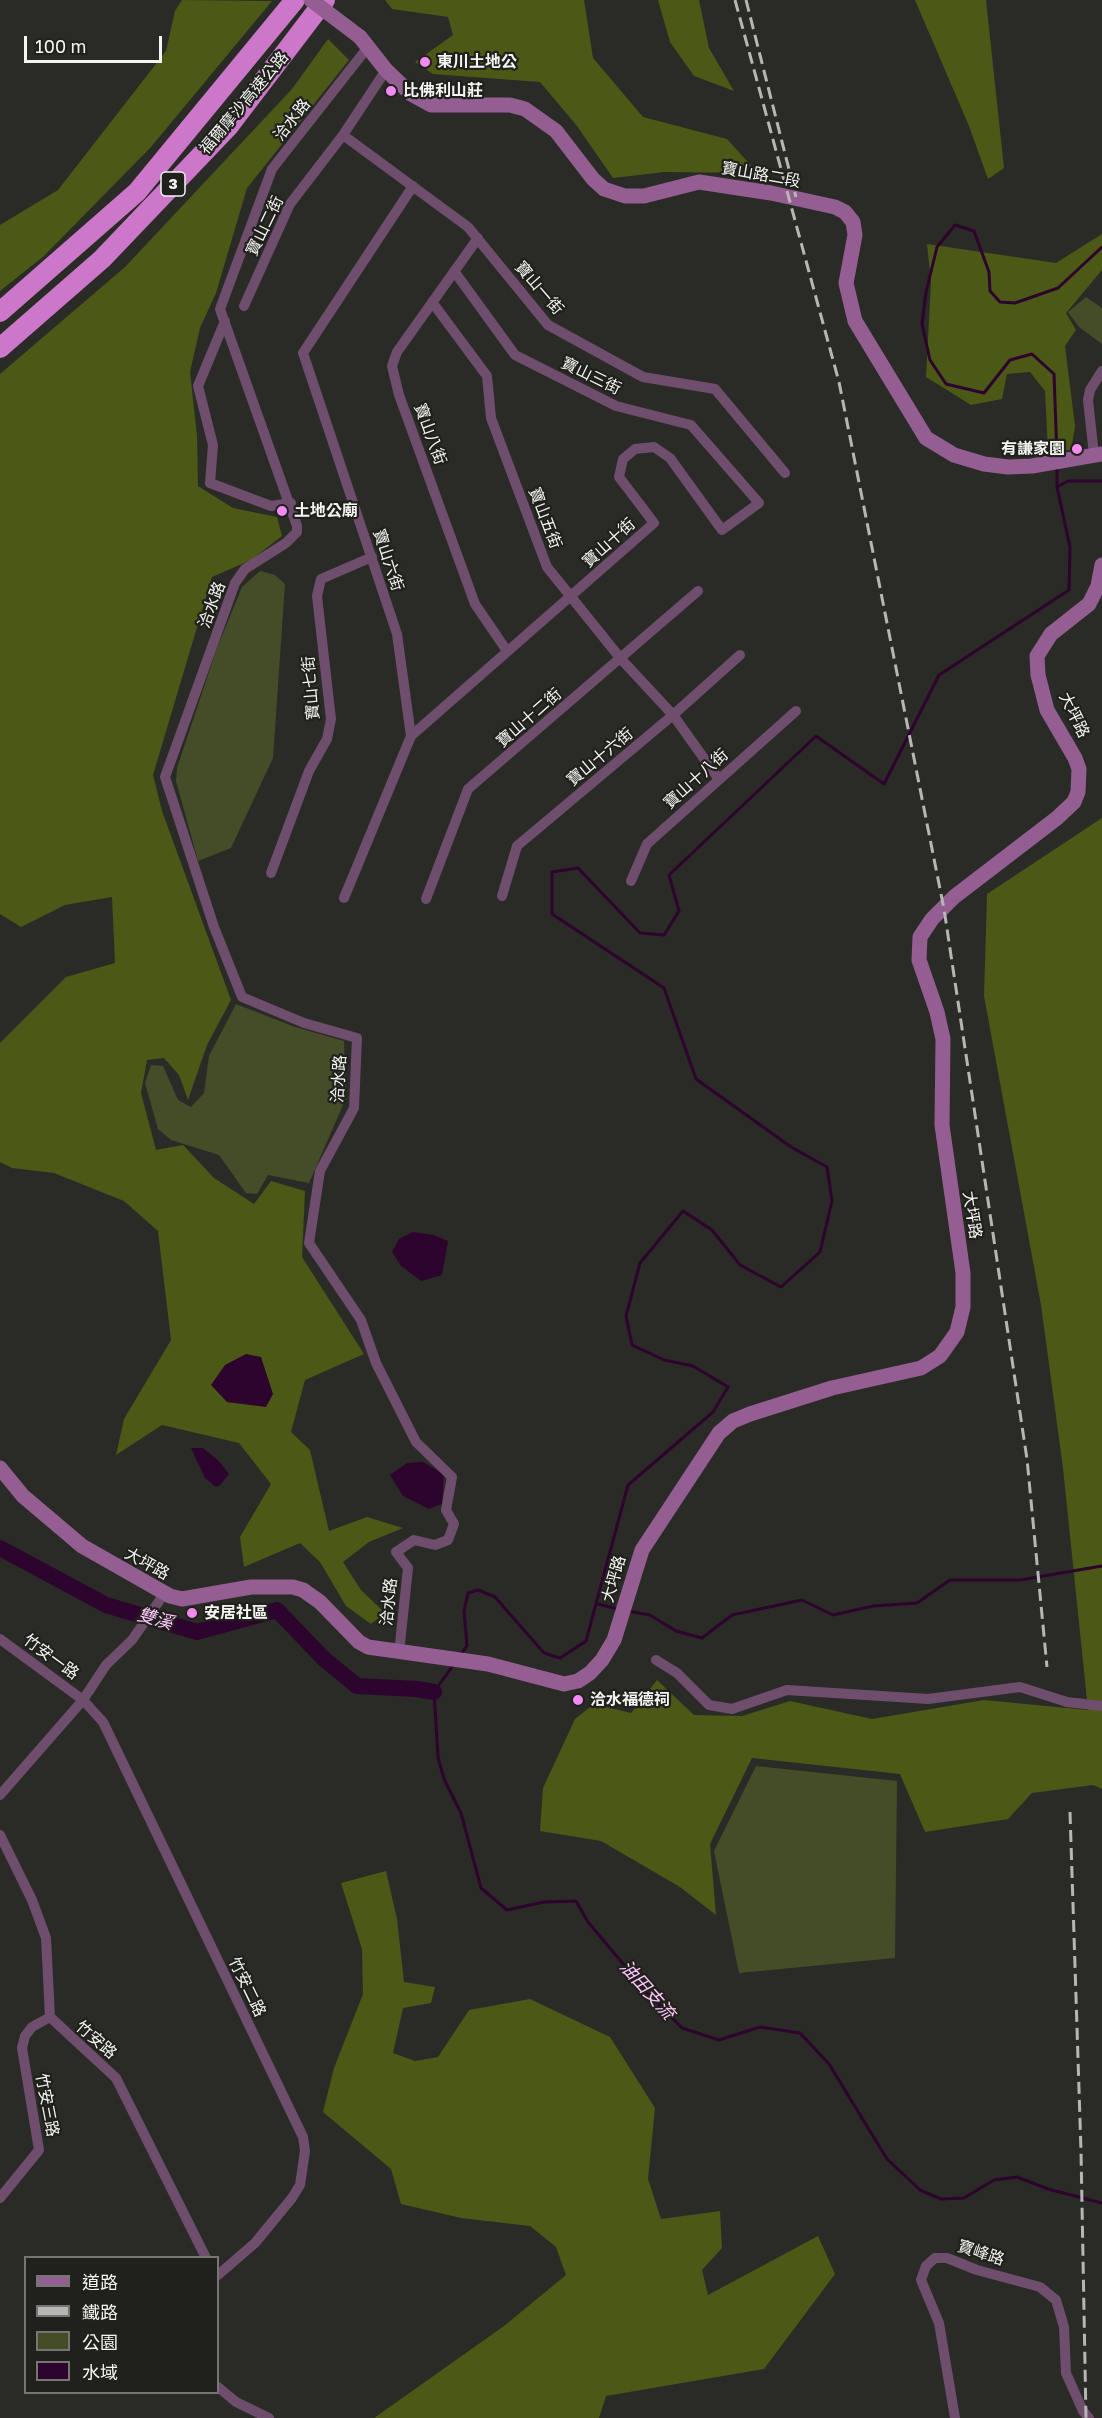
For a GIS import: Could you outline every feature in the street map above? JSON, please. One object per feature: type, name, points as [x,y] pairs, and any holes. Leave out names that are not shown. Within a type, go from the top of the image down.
[{"type":"highway","name":"福爾摩沙高速公路","points":[[0,312],[137,192],[295,0]]},
{"type":"highway","name":"福爾摩沙高速公路","points":[[0,348],[102,259],[229,126],[325,0]]},
{"type":"street","name":"寶山路二段","points":[[311,0],[364,42],[386,70],[411,93],[431,105],[510,105],[525,109],[556,131],[593,179],[604,189],[625,196],[644,196],[699,182],[771,193],[835,207],[845,212],[853,222],[855,235],[846,283],[855,321],[926,438],[954,455],[984,464],[1019,468],[1098,454]]},
{"type":"street","name":"洽水路","points":[[364,42],[272,169],[220,309],[291,503],[297,532],[286,543],[245,569],[236,583],[165,777],[214,927],[242,997],[304,1023],[357,1038],[354,1108],[320,1171],[309,1243],[361,1320],[376,1363],[416,1442],[452,1477],[446,1510],[454,1524],[448,1540],[435,1545],[414,1540],[396,1552],[408,1568],[399,1653]]},
{"type":"street","points":[[343,135],[386,70]]},
{"type":"street","name":"寶山一街","points":[[343,135],[413,186],[478,238],[548,325],[643,377],[715,389],[785,473]]},
{"type":"street","name":"寶山二街","points":[[244,306],[290,204],[343,135]]},
{"type":"street","name":"寶山六街","points":[[411,736],[397,634],[303,353],[413,186]]},
{"type":"street","name":"寶山八街","points":[[478,238],[397,352],[392,366],[399,395],[475,604],[507,651]]},
{"type":"street","name":"寶山三街","points":[[454,271],[515,355],[616,406],[691,425],[759,503]]},
{"type":"street","name":"寶山五街","points":[[432,302],[487,376],[491,418],[548,567],[621,659],[673,715],[718,778]]},
{"type":"street","name":"洽水路","points":[[225,321],[198,386],[213,445],[210,483],[271,506],[291,503]]},
{"type":"street","points":[[1098,454],[1088,400],[1090,390],[1102,371]]},
{"type":"street","name":"寶山十街","points":[[411,736],[654,523],[619,477],[623,459],[635,449],[654,447],[670,458],[722,530],[759,503]]},
{"type":"street","name":"寶山七街","points":[[271,873],[309,771],[327,739],[331,719],[317,597],[321,579],[372,557]]},
{"type":"street","name":"大坪路","points":[[0,1468],[23,1496],[82,1546],[164,1594],[182,1599],[251,1587],[292,1587],[320,1602],[359,1642],[399,1653],[433,1655],[489,1664],[550,1682],[564,1684],[578,1681],[602,1660],[614,1640],[636,1565],[650,1534],[725,1427],[750,1414],[832,1388],[921,1368],[940,1356],[957,1332],[963,1307],[963,1274],[942,1125],[943,1039],[937,1012],[919,960],[920,937],[932,919],[954,897],[1057,818],[1074,802],[1078,792],[1079,769],[1047,710],[1038,675],[1037,656],[1051,634],[1089,604],[1098,586],[1102,565]]},
{"type":"street","name":"寶山十二街","points":[[426,899],[468,789],[698,591]]},
{"type":"street","name":"寶山十六街","points":[[502,896],[517,846],[673,715],[740,655]]},
{"type":"street","name":"寶山十八街","points":[[631,881],[647,844],[718,778],[796,711]]},
{"type":"street","points":[[344,898],[411,736]]},
{"type":"street","points":[[0,1795],[83,1700],[106,1665],[132,1640],[164,1594]]},
{"type":"street","name":"竹安一路","points":[[0,1639],[83,1700]]},
{"type":"street","points":[[656,1660],[677,1673],[709,1705],[732,1709],[787,1690],[928,1699],[1020,1687],[1067,1702],[1102,1706]]},
{"type":"street","name":"竹安二路","points":[[83,1700],[103,1722],[162,1849],[303,2136],[305,2151],[300,2185],[255,2243],[219,2274]]},
{"type":"street","points":[[0,1835],[32,1900],[46,1938],[50,2017]]},
{"type":"street","name":"竹安三路","points":[[0,2198],[39,2150],[22,2048],[25,2036],[32,2027],[50,2017]]},
{"type":"street","name":"竹安路","points":[[50,2017],[116,2078],[205,2256]]},
{"type":"street","name":"寶峰路","points":[[955,2418],[939,2323],[921,2280],[926,2266],[935,2258],[947,2258],[977,2270],[1040,2287],[1056,2300],[1064,2327],[1066,2373],[1083,2411],[1089,2418]]},
{"type":"street","points":[[219,2388],[236,2402],[269,2418]]},
{"type":"green space","points":[[182,0],[272,1],[151,147],[44,256],[0,291],[0,225],[58,190],[166,51],[175,11]]},
{"type":"green space","points":[[385,0],[584,0],[593,58],[643,117],[727,139],[758,173],[665,172],[613,178],[577,126],[540,82],[433,74],[415,62],[453,35],[448,17],[392,9]]},
{"type":"green space","points":[[658,0],[699,0],[709,48],[734,91],[694,76],[670,42]]},
{"type":"green space","points":[[915,0],[986,0],[1004,168],[988,179],[969,126]]},
{"type":"green space","points":[[328,39],[349,60],[247,188],[216,293],[200,328],[190,372],[197,436],[198,486],[233,508],[277,517],[282,536],[251,560],[212,577],[153,775],[162,811],[231,1000],[207,1045],[188,1100],[179,1075],[164,1058],[147,1060],[141,1093],[156,1150],[183,1145],[214,1178],[254,1204],[271,1181],[305,1191],[302,1257],[364,1354],[305,1380],[291,1432],[310,1450],[329,1531],[367,1517],[403,1528],[369,1542],[343,1562],[361,1590],[385,1613],[371,1624],[346,1606],[320,1562],[300,1543],[244,1567],[240,1537],[271,1484],[239,1443],[162,1425],[116,1455],[124,1419],[171,1340],[158,1231],[124,1201],[54,1173],[12,1168],[0,1162],[0,1043],[66,977],[115,963],[112,897],[65,905],[21,927],[0,914],[0,374],[125,267],[292,89]]},
{"type":"green space","points":[[1102,234],[1102,270],[1066,313],[1076,330],[1065,346],[1075,426],[1071,450],[1048,451],[1045,391],[1030,372],[1007,374],[1002,399],[971,405],[926,377],[931,282],[927,244],[1056,263]]},
{"type":"green space","points":[[1086,297],[1102,308],[1102,344],[1079,327],[1068,312]]},
{"type":"green space","points":[[260,571],[275,575],[285,584],[273,758],[231,848],[198,861],[176,781],[177,768],[217,648],[242,587]]},
{"type":"green space","points":[[1102,818],[1102,1789],[1093,1785],[1032,1793],[1008,1819],[925,1832],[900,1774],[752,1758],[710,1844],[716,1915],[680,1887],[601,1841],[540,1831],[543,1788],[575,1719],[594,1704],[631,1713],[657,1680],[694,1715],[742,1716],[790,1701],[872,1719],[984,1700],[1088,1710],[1063,1468],[1041,1305],[984,996],[987,894]]},
{"type":"green space","points":[[236,1004],[295,1027],[344,1041],[346,1098],[309,1183],[268,1175],[257,1194],[246,1193],[219,1155],[171,1140],[158,1129],[145,1083],[151,1065],[163,1066],[178,1100],[191,1107],[204,1093],[209,1056]]},
{"type":"green space","points":[[756,1766],[897,1781],[895,1958],[739,1973],[714,1851]]},
{"type":"green space","points":[[386,1871],[397,1919],[404,1982],[435,1987],[431,2003],[403,2008],[393,2053],[415,2061],[438,2057],[469,2010],[530,1999],[610,2037],[655,2108],[648,2179],[661,2219],[720,2211],[722,2248],[702,2270],[708,2295],[818,2236],[835,2274],[764,2369],[606,2396],[599,2418],[374,2418],[504,2326],[566,2275],[556,2247],[530,2226],[461,2218],[401,2204],[391,2169],[323,2112],[334,2068],[363,1994],[362,1949],[341,1883]]},
{"type":"water","points":[[413,1232],[434,1235],[448,1241],[442,1275],[421,1281],[401,1266],[392,1252],[399,1239]]},
{"type":"water","points":[[246,1354],[261,1357],[273,1394],[266,1407],[227,1402],[211,1385],[225,1365]]},
{"type":"water","points":[[191,1448],[203,1448],[219,1461],[229,1474],[220,1485],[216,1487],[205,1478]]},
{"type":"water","points":[[423,1462],[444,1474],[442,1504],[429,1509],[403,1496],[390,1475],[407,1463]]},
{"type":"waterway","points":[[1057,457],[1054,374],[1032,354],[1010,360],[984,393],[946,384],[930,360],[922,324],[926,292],[937,247],[955,225],[974,231],[989,272],[990,291],[1000,302],[1015,303],[1058,288],[1102,247]]},
{"type":"waterway","points":[[1057,466],[1057,487]]},
{"type":"waterway","points":[[461,1654],[467,1646],[464,1611],[468,1593],[478,1590],[495,1597],[544,1653],[560,1658],[586,1641],[628,1485],[713,1412],[728,1387],[693,1366],[664,1360],[632,1345],[626,1316],[640,1263],[683,1211],[712,1230],[740,1265],[781,1287],[820,1252],[832,1201],[827,1167],[791,1147],[696,1079],[664,988],[552,914],[552,872],[578,868],[640,933],[664,935],[679,911],[669,875],[816,736],[884,784],[939,675],[1069,590],[1070,547],[1057,487],[1068,481],[1102,481]]},
{"type":"waterway","name":"雙溪","points":[[0,1548],[106,1605],[197,1632],[277,1610],[324,1659],[357,1686],[434,1692]]},
{"type":"waterway","points":[[627,1611],[650,1615],[676,1631],[702,1638],[732,1615],[802,1600],[833,1615],[873,1606],[917,1603],[950,1580],[1020,1580],[1102,1566]]},
{"type":"waterway","points":[[598,1604],[618,1609]]},
{"type":"waterway","name":"油田支流","points":[[454,1664],[434,1692],[438,1757],[444,1779],[461,1813],[481,1888],[507,1910],[544,1902],[576,1901],[588,1922],[645,1990],[682,2028],[719,2040],[760,2027],[800,2033],[829,2064],[887,2159],[920,2190],[941,2199],[964,2198],[994,2180],[1017,2177],[1048,2189],[1102,2203]]},
{"type":"railway","points":[[735,0],[839,382],[944,909],[1027,1459],[1047,1667]]},
{"type":"railway","points":[[746,0],[796,197]]},
{"type":"railway","points":[[1070,1812],[1081,2151],[1086,2418]]},
{"type":"place","name":"東川土地公","points":[[425,62]]},
{"type":"place","name":"比佛利山莊","points":[[391,91]]},
{"type":"place","name":"有謙家園","points":[[1077,449]]},
{"type":"place","name":"土地公廟","points":[[282,511]]},
{"type":"place","name":"安居社區","points":[[192,1613]]},
{"type":"place","name":"洽水福德祠","points":[[578,1700]]}]
